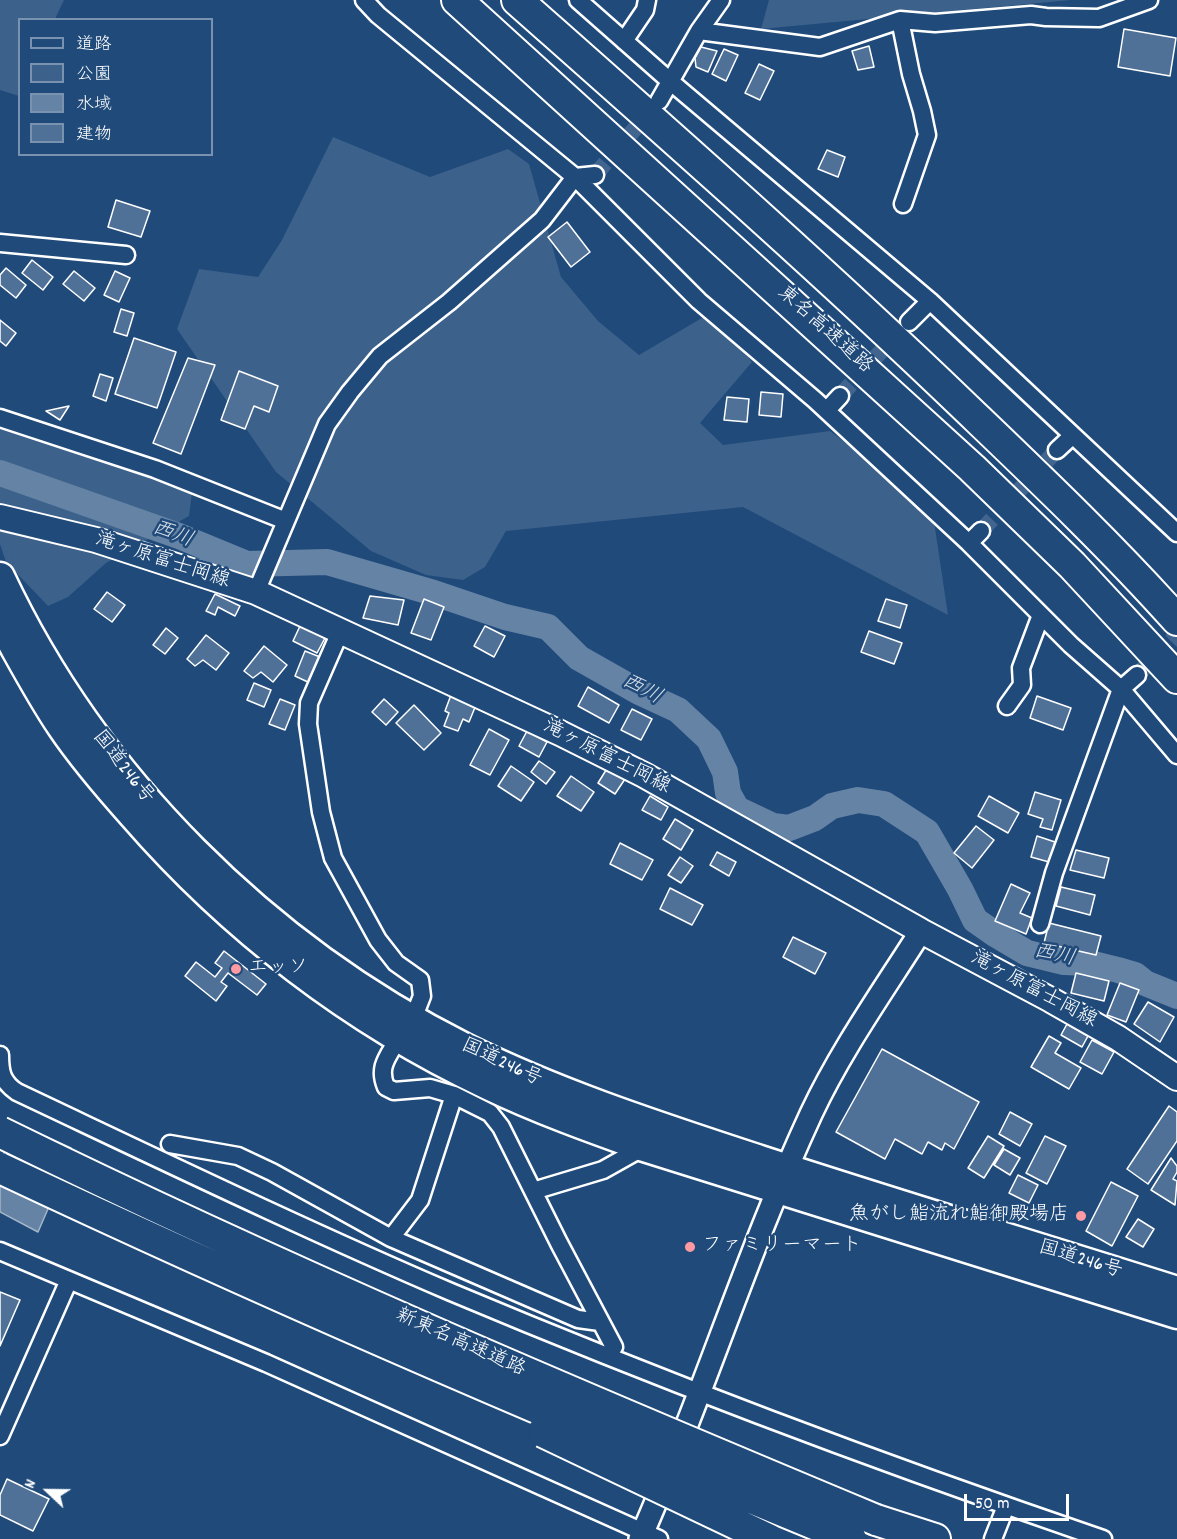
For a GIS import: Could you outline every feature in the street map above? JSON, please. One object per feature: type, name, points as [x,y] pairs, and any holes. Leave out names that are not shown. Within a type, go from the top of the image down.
[{"type":"highway","name":"東名高速道路","points":[[457,0],[972,468],[1072,565],[1177,680]]},
{"type":"highway","name":"東名高速道路","points":[[517,0],[904,349],[1005,445],[1173,614]]},
{"type":"highway","name":"国道246号","points":[[0,577],[52,671],[87,724],[129,780],[176,833],[261,913],[406,1028],[488,1085],[596,1130],[644,1147],[782,1179],[1177,1291]]},
{"type":"highway","name":"国道246号","points":[[0,621],[62,728],[113,793],[191,879],[253,935],[332,996],[406,1028],[465,1047],[530,1078],[782,1179],[1177,1314]]},
{"type":"highway","name":"新東名高速道路","points":[[0,1132],[249,1250],[460,1345],[876,1520],[928,1539]]},
{"type":"highway","name":"新東名高速道路","points":[[0,1168],[119,1224],[633,1451],[851,1539]]},
{"type":"highway","points":[[119,1224],[561,1441],[768,1539]]},
{"type":"highway","points":[[876,1520],[935,1539]]},
{"type":"main road","name":"滝ヶ原富士岡線","points":[[0,517],[260,584],[340,632],[560,733],[644,775],[921,931],[1118,1038],[1177,1078]]},
{"type":"street","points":[[364,0],[378,15],[575,177],[699,301],[975,537],[1041,615],[1121,689],[1177,755]]},
{"type":"street","points":[[578,0],[671,82],[930,300],[1177,533]]},
{"type":"street","points":[[624,41],[645,10],[647,0]]},
{"type":"street","points":[[659,101],[699,31],[721,0]]},
{"type":"street","points":[[699,31],[820,47],[900,20],[934,23],[1031,15],[1099,18],[1149,0]]},
{"type":"street","points":[[900,20],[927,135],[903,204]]},
{"type":"street","points":[[260,584],[327,424],[380,356],[449,302],[542,220],[575,177],[596,176]]},
{"type":"street","points":[[0,243],[126,255]]},
{"type":"street","points":[[909,322],[930,300]]},
{"type":"street","points":[[827,410],[840,396]]},
{"type":"street","points":[[0,418],[155,469],[285,525]]},
{"type":"street","points":[[1057,450],[1072,436]]},
{"type":"street","points":[[1007,706],[1022,685],[1022,668],[1041,615]]},
{"type":"street","points":[[340,632],[309,703],[308,724],[321,812],[333,858],[373,931],[396,963],[420,980],[422,996],[382,1067],[382,1078],[386,1087],[394,1091],[430,1088],[454,1095],[490,1113],[501,1127],[614,1347]]},
{"type":"street","points":[[1040,924],[1054,873],[1121,689],[1137,675]]},
{"type":"street","points":[[0,1251],[266,1363],[648,1536],[700,1392],[782,1179],[812,1112],[843,1053],[921,931]]},
{"type":"street","points":[[0,1055],[0,1072],[3,1080],[17,1092],[262,1208],[385,1263],[700,1392],[1006,1506],[1103,1539]]},
{"type":"street","points":[[391,1238],[420,1200],[454,1095]]},
{"type":"street","points":[[170,1144],[238,1156],[272,1172],[391,1238],[578,1319],[600,1322]]},
{"type":"street","points":[[533,1191],[603,1170],[644,1147]]},
{"type":"street","points":[[0,1436],[69,1280]]},
{"type":"street","points":[[993,1539],[1006,1506]]},
{"type":"green space","points":[[0,0],[64,0],[55,18],[18,18],[18,96],[0,90]]},
{"type":"green space","points":[[769,0],[1071,0],[761,29]]},
{"type":"green space","points":[[333,137],[430,177],[508,149],[529,164],[561,277],[598,321],[639,355],[712,312],[752,362],[700,423],[723,445],[830,431],[932,508],[948,615],[743,507],[506,531],[485,567],[463,580],[426,575],[371,551],[276,472],[177,329],[199,269],[258,277],[282,240]]},
{"type":"green space","points":[[0,418],[194,477],[189,516],[106,563],[68,597],[48,606],[6,562],[0,544]]},
{"type":"water","points":[[18,1124],[71,1148],[46,1199],[51,1202],[38,1232],[0,1212],[0,1161]]},
{"type":"building","points":[[1124,29],[1176,38],[1170,76],[1118,67]]},
{"type":"building","points":[[869,46],[874,67],[858,70],[852,51]]},
{"type":"building","points":[[701,47],[717,51],[708,72],[696,67],[695,58]]},
{"type":"building","points":[[724,49],[738,55],[726,81],[712,74]]},
{"type":"building","points":[[759,64],[774,71],[760,100],[745,93]]},
{"type":"building","points":[[827,150],[845,157],[838,177],[818,169]]},
{"type":"building","points":[[116,200],[150,211],[141,237],[108,227]]},
{"type":"building","points":[[567,222],[590,252],[571,267],[548,237]]},
{"type":"building","points":[[32,260],[53,277],[43,290],[22,273]]},
{"type":"building","points":[[6,268],[26,285],[16,298],[0,285],[0,275]]},
{"type":"building","points":[[74,271],[95,288],[84,301],[63,284]]},
{"type":"building","points":[[115,271],[130,278],[119,302],[104,295]]},
{"type":"building","points":[[121,309],[134,313],[127,336],[114,332]]},
{"type":"building","points":[[0,320],[16,333],[6,346],[0,341]]},
{"type":"building","points":[[134,338],[176,352],[157,408],[115,394]]},
{"type":"building","points":[[188,358],[215,365],[181,454],[153,443]]},
{"type":"building","points":[[239,371],[278,386],[269,412],[254,406],[245,429],[221,420]]},
{"type":"building","points":[[100,374],[113,378],[106,401],[93,396]]},
{"type":"building","points":[[761,392],[783,394],[781,417],[759,415]]},
{"type":"building","points":[[727,397],[749,399],[747,422],[724,420]]},
{"type":"building","points":[[69,406],[60,420],[46,411]]},
{"type":"building","points":[[107,592],[125,605],[112,622],[94,609]]},
{"type":"building","points":[[215,594],[240,606],[235,616],[218,607],[215,615],[206,611]]},
{"type":"building","points":[[370,596],[404,600],[398,625],[363,618]]},
{"type":"building","points":[[424,599],[444,607],[431,640],[411,633]]},
{"type":"building","points":[[886,599],[907,605],[900,628],[878,621]]},
{"type":"building","points":[[300,626],[325,638],[317,653],[293,641]]},
{"type":"building","points":[[485,626],[505,636],[494,657],[474,646]]},
{"type":"building","points":[[166,628],[178,638],[165,654],[153,645]]},
{"type":"building","points":[[869,631],[902,643],[894,664],[861,652]]},
{"type":"building","points":[[206,635],[229,653],[216,670],[203,660],[195,666],[187,659]]},
{"type":"building","points":[[264,646],[287,665],[273,682],[261,672],[253,678],[244,671]]},
{"type":"building","points":[[305,651],[320,657],[310,683],[295,676]]},
{"type":"building","points":[[254,683],[271,690],[264,707],[247,700]]},
{"type":"building","points":[[588,687],[619,705],[609,723],[578,706]]},
{"type":"building","points":[[451,695],[476,705],[469,722],[463,719],[458,731],[444,726],[449,713],[445,711]]},
{"type":"building","points":[[1037,696],[1071,708],[1063,730],[1030,718]]},
{"type":"building","points":[[280,699],[295,705],[285,730],[269,724]]},
{"type":"building","points":[[384,699],[398,712],[386,725],[372,712]]},
{"type":"building","points":[[414,705],[441,733],[424,750],[396,723]]},
{"type":"building","points":[[632,709],[652,719],[641,740],[621,730]]},
{"type":"building","points":[[489,729],[509,740],[490,775],[470,765]]},
{"type":"building","points":[[527,731],[547,742],[539,757],[519,746]]},
{"type":"building","points":[[539,761],[555,772],[546,784],[531,772]]},
{"type":"building","points":[[511,766],[534,782],[521,801],[498,786]]},
{"type":"building","points":[[608,767],[625,779],[615,794],[598,783]]},
{"type":"building","points":[[571,776],[594,792],[581,811],[557,796]]},
{"type":"building","points":[[1035,792],[1061,800],[1052,830],[1040,827],[1043,819],[1028,814]]},
{"type":"building","points":[[650,796],[668,807],[661,820],[642,810]]},
{"type":"building","points":[[989,796],[1019,813],[1008,833],[978,816]]},
{"type":"building","points":[[675,819],[693,830],[681,850],[663,839]]},
{"type":"building","points":[[976,826],[994,840],[972,868],[954,853]]},
{"type":"building","points":[[1037,836],[1055,842],[1049,862],[1031,857]]},
{"type":"building","points":[[620,843],[653,860],[642,880],[610,864]]},
{"type":"building","points":[[1076,850],[1109,858],[1104,878],[1070,870]]},
{"type":"building","points":[[717,852],[736,862],[729,876],[710,865]]},
{"type":"building","points":[[680,857],[693,866],[681,883],[668,875]]},
{"type":"building","points":[[1011,884],[1030,893],[1020,913],[1032,918],[1026,934],[995,921]]},
{"type":"building","points":[[1061,887],[1095,895],[1090,915],[1056,906]]},
{"type":"building","points":[[670,888],[703,905],[692,925],[660,909]]},
{"type":"building","points":[[1049,923],[1101,936],[1096,955],[1044,943]]},
{"type":"building","points":[[793,937],[826,953],[815,974],[783,957]]},
{"type":"building","points":[[224,951],[266,984],[257,995],[228,973],[221,982],[227,986],[216,1001],[185,976],[196,962],[215,977],[222,968],[215,963]]},
{"type":"building","points":[[1076,973],[1109,981],[1104,1001],[1071,993]]},
{"type":"building","points":[[1120,983],[1139,990],[1126,1022],[1107,1015]]},
{"type":"building","points":[[1148,1002],[1174,1017],[1160,1042],[1134,1024]]},
{"type":"building","points":[[1067,1024],[1088,1036],[1082,1047],[1061,1035]]},
{"type":"building","points":[[1049,1036],[1061,1043],[1055,1053],[1081,1068],[1069,1089],[1031,1067]]},
{"type":"building","points":[[1092,1040],[1114,1052],[1102,1074],[1080,1062]]},
{"type":"building","points":[[882,1049],[979,1102],[954,1149],[945,1143],[942,1150],[928,1142],[922,1154],[895,1139],[885,1159],[836,1132]]},
{"type":"building","points":[[1169,1106],[1177,1112],[1177,1141],[1148,1184],[1127,1169]]},
{"type":"building","points":[[1010,1112],[1032,1124],[1020,1146],[999,1134]]},
{"type":"building","points":[[988,1136],[1004,1146],[984,1178],[968,1168]]},
{"type":"building","points":[[1045,1136],[1066,1146],[1047,1184],[1026,1173]]},
{"type":"building","points":[[1004,1149],[1020,1158],[1010,1175],[994,1165]]},
{"type":"building","points":[[1171,1158],[1177,1166],[1173,1179],[1177,1181],[1175,1205],[1151,1190]]},
{"type":"building","points":[[1018,1175],[1038,1185],[1029,1203],[1009,1193]]},
{"type":"building","points":[[1111,1182],[1138,1196],[1112,1246],[1086,1231]]},
{"type":"building","points":[[1138,1219],[1154,1229],[1143,1247],[1126,1237]]},
{"type":"building","points":[[0,1292],[20,1300],[0,1346]]},
{"type":"building","points":[[7,1479],[49,1499],[33,1531],[0,1515],[0,1495]]},
{"type":"waterway","name":"西川","points":[[0,473],[179,536],[247,564],[327,562],[434,593],[505,617],[548,627],[579,658],[639,692],[678,710],[709,739],[725,772],[728,793],[737,809],[773,826],[789,828],[815,818],[832,806],[858,800],[884,804],[927,832],[975,920],[995,934],[1027,953],[1064,962],[1090,963],[1118,970],[1135,975],[1145,983],[1177,996]]},
{"type":"tunnel","points":[[595,175],[651,110]]},
{"type":"tunnel","points":[[840,396],[898,333]]},
{"type":"tunnel","points":[[981,531],[1057,450]]},
{"type":"tunnel","points":[[1137,675],[1177,635]]},
{"type":"place","name":"エッソ","points":[[236,969]]},
{"type":"place","name":"魚がし鮨流れ鮨御殿場店","points":[[1081,1216]]},
{"type":"place","name":"ファミリーマート","points":[[690,1247]]}]
